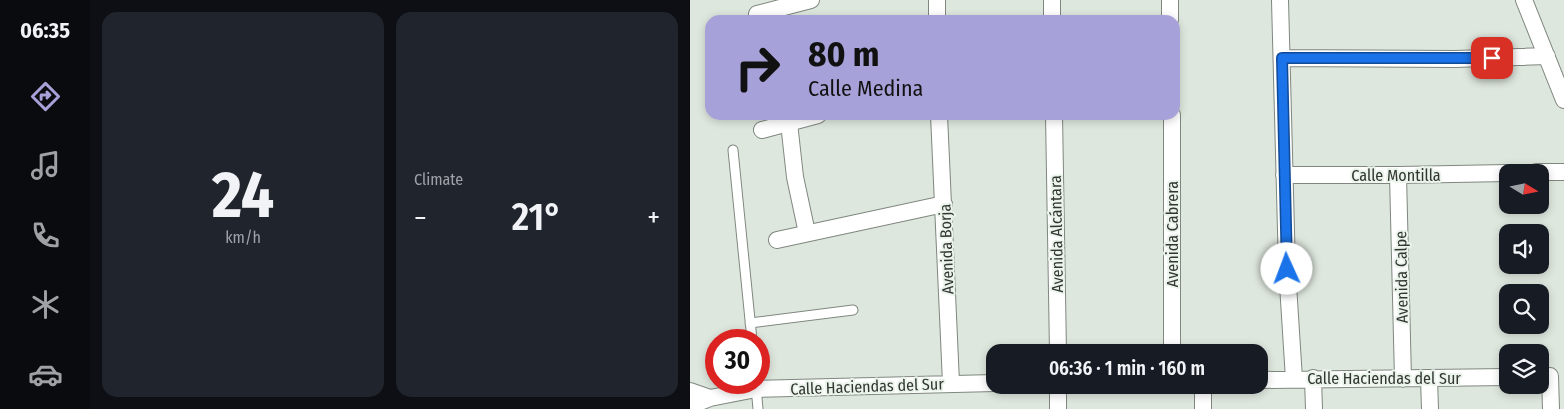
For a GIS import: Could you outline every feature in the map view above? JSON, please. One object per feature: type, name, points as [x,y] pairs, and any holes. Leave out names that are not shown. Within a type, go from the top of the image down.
[{"type":"street","points":[[757,14],[788,3],[811,0]]},
{"type":"street","points":[[937,0],[937,15]]},
{"type":"street","points":[[1052,0],[1052,15]]},
{"type":"street","points":[[1170,0],[1170,15]]},
{"type":"street","points":[[1280,0],[1287,269],[1294,379]]},
{"type":"street","points":[[1524,0],[1564,100]]},
{"type":"street","points":[[1282,58],[1455,59],[1547,56]]},
{"type":"street","points":[[762,130],[800,120]]},
{"type":"street","name":"Avenida Borja","points":[[939,120],[950,383]]},
{"type":"street","name":"Avenida Alcántara","points":[[1054,120],[1058,344]]},
{"type":"street","name":"Avenida Cabrera","points":[[1172,120],[1172,344]]},
{"type":"street","points":[[789,123],[795,177],[807,233]]},
{"type":"street","points":[[1549,172],[1564,172]]},
{"type":"street","name":"Calle Montilla","points":[[1284,175],[1398,176],[1499,173]]},
{"type":"street","name":"Avenida Calpe","points":[[1398,176],[1403,379]]},
{"type":"street","points":[[777,240],[944,204]]},
{"type":"street","points":[[1551,376],[1551,409]]},
{"type":"street","name":"Calle Haciendas del Sur","points":[[1268,380],[1499,377]]},
{"type":"street","points":[[1312,378],[1314,409]]},
{"type":"street","points":[[1429,378],[1430,409]]},
{"type":"street","name":"Calle Haciendas del Sur","points":[[770,386],[986,383]]},
{"type":"street","points":[[690,391],[710,398]]},
{"type":"street","name":"Calle Haciendas del Sur","points":[[690,406],[725,394]]},
{"type":"street","points":[[1058,394],[1058,409]]},
{"type":"street","points":[[1203,394],[1204,409]]},
{"type":"lane","points":[[732,150],[751,329]]},
{"type":"lane","points":[[750,323],[853,310]]},
{"type":"lane","points":[[757,394],[758,409]]},
{"type":"route","points":[[1287,269],[1282,58],[1492,58]]}]
